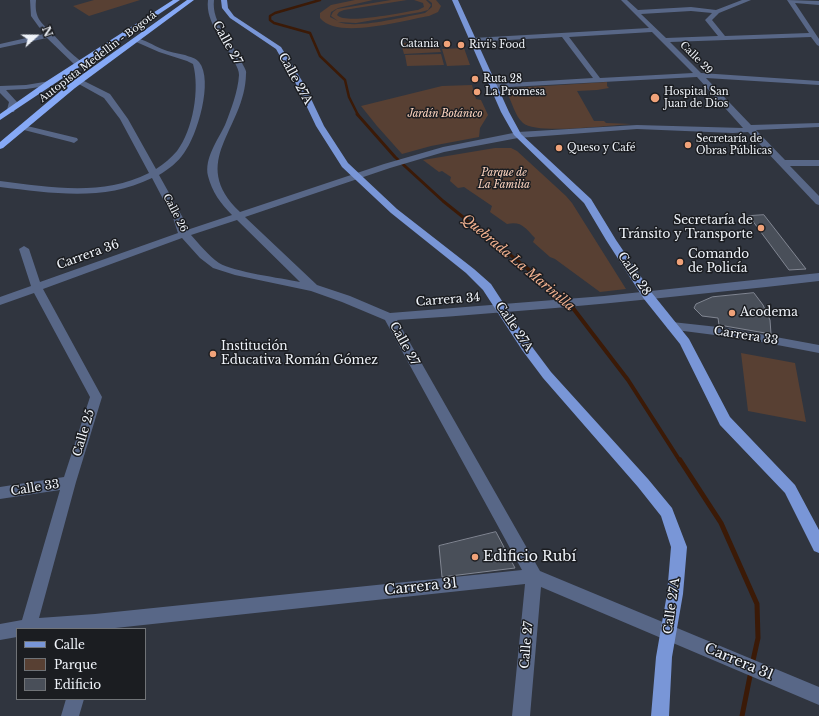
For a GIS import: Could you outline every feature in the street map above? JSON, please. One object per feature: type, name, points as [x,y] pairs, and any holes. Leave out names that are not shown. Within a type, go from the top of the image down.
[{"type":"highway","name":"Autopista Medellín - Bogotá","points":[[0,118],[53,81],[177,0]]},
{"type":"highway","name":"Autopista Medellín - Bogotá","points":[[0,146],[76,83],[191,0]]},
{"type":"highway","points":[[0,124],[53,81]]},
{"type":"highway","points":[[0,136],[8,133],[61,91],[76,83]]},
{"type":"main road","name":"Calle 27A","points":[[224,0],[225,8],[232,17],[279,48],[300,84],[320,126],[338,156],[357,177],[394,211],[470,271],[487,287],[504,310],[526,347],[547,375],[643,483],[667,513],[679,547],[675,594],[664,657],[660,716]]},
{"type":"main road","name":"Calle 28","points":[[455,0],[506,114],[518,135],[588,201],[611,240],[648,296],[685,342],[725,421],[790,489],[819,546]]},
{"type":"street","points":[[33,0],[31,8],[35,20],[67,55],[79,64]]},
{"type":"street","name":"Calle 27","points":[[211,0],[210,8],[214,20],[243,73],[238,98],[229,124],[214,155],[213,169],[216,185],[224,202],[237,216],[313,288],[346,299],[389,317],[534,576],[521,716]]},
{"type":"street","name":"Calle 29","points":[[624,0],[699,75],[819,202]]},
{"type":"street","points":[[708,20],[717,12],[748,0]]},
{"type":"street","points":[[791,1],[819,3]]},
{"type":"street","points":[[791,1],[819,44]]},
{"type":"street","points":[[679,3],[708,20],[722,37]]},
{"type":"street","points":[[635,12],[691,9],[717,12]]},
{"type":"street","points":[[807,25],[819,26]]},
{"type":"street","points":[[473,40],[653,30]]},
{"type":"street","points":[[0,46],[50,35]]},
{"type":"street","points":[[564,35],[598,80]]},
{"type":"street","points":[[663,40],[813,35]]},
{"type":"street","points":[[0,184],[77,192],[114,188],[154,173],[169,164],[180,153],[189,136],[197,113],[201,90],[200,74],[196,63],[161,51],[136,40]]},
{"type":"street","points":[[493,86],[699,75],[819,83]]},
{"type":"street","points":[[0,89],[26,87],[53,81]]},
{"type":"street","name":"Calle 26","points":[[76,83],[107,96],[124,119],[154,173],[184,234],[204,256],[217,266],[234,272],[313,288]]},
{"type":"street","points":[[0,89],[6,93],[13,102],[11,110]]},
{"type":"street","name":"Carrera 36","points":[[0,301],[184,234],[420,156],[518,135],[637,127],[733,131],[745,130],[748,128],[819,125]]},
{"type":"street","points":[[23,127],[74,140]]},
{"type":"street","points":[[783,163],[819,163]]},
{"type":"street","name":"Calle 25","points":[[24,249],[37,288],[96,397],[69,482],[28,627]]},
{"type":"street","name":"Carrera 34","points":[[389,317],[504,310],[533,306],[607,301],[819,278]]},
{"type":"street","name":"Carrera 33","points":[[672,326],[690,327],[819,349]]},
{"type":"street","name":"Calle 33","points":[[0,493],[69,482]]},
{"type":"street","name":"Carrera 31","points":[[22,628],[94,625],[534,576],[819,696]]},
{"type":"street","name":"Carrera 31","points":[[0,632],[16,629]]},
{"type":"street","points":[[70,716],[75,700]]},
{"type":"green space","points":[[94,0],[140,0],[89,16],[73,6]]},
{"type":"green space","points":[[355,0],[373,0],[338,8],[331,12],[330,17],[338,21],[331,16],[337,9],[391,0],[407,0],[344,10],[339,12],[337,15],[342,18],[363,18],[418,10],[424,7],[423,3],[414,0],[426,0],[431,5],[428,10],[421,12],[356,23],[338,22],[347,24],[369,23],[425,13],[432,7],[432,3],[428,0],[436,0],[441,6],[438,12],[429,16],[372,27],[341,28],[329,24],[320,18],[320,13],[331,5]]},
{"type":"green space","points":[[437,42],[441,52],[404,54],[401,43]]},
{"type":"green space","points":[[464,48],[470,65],[447,66],[442,49]]},
{"type":"green space","points":[[441,54],[444,65],[407,66],[405,55]]},
{"type":"green space","points":[[607,82],[607,86],[609,88],[577,91],[594,121],[631,124],[558,129],[531,127],[520,120],[507,93],[513,88]]},
{"type":"green space","name":"Jardín Botánico","points":[[472,85],[476,99],[481,100],[488,115],[480,128],[479,137],[431,146],[402,154],[361,106],[442,86]]},
{"type":"green space","name":"Parque de La Familia","points":[[495,148],[511,148],[517,151],[566,196],[572,203],[626,289],[600,292],[555,259],[550,257],[533,242],[535,238],[526,228],[520,224],[507,224],[490,212],[492,206],[464,187],[458,188],[450,181],[451,177],[442,171],[439,172],[423,160]]},
{"type":"green space","points":[[741,353],[795,363],[806,422],[748,411]]},
{"type":"building","points":[[764,215],[806,269],[789,270],[749,216]]},
{"type":"building","name":"Acodema","points":[[754,293],[763,305],[770,320],[771,334],[719,325],[718,318],[702,316],[694,308],[696,304],[712,297]]},
{"type":"building","name":"Edificio Rubí","points":[[496,532],[515,568],[442,577],[439,546]]},
{"type":"waterway","name":"Quebrada La Marinilla","points":[[320,0],[275,13],[270,16],[270,20],[274,23],[310,33],[320,56],[345,80],[349,97],[358,115]]},
{"type":"waterway","name":"Quebrada La Marinilla","points":[[357,114],[395,157],[443,201],[523,265]]},
{"type":"waterway","name":"Quebrada La Marinilla","points":[[522,264],[569,303],[628,380],[680,461]]},
{"type":"waterway","name":"Quebrada La Marinilla","points":[[680,460],[721,523],[757,604],[758,638],[752,665]]},
{"type":"waterway","name":"Quebrada La Marinilla","points":[[742,716],[751,671]]},
{"type":"place","name":"Catania","points":[[447,44]]},
{"type":"place","name":"Rivi's Food","points":[[461,45]]},
{"type":"place","name":"Ruta 28","points":[[475,79]]},
{"type":"place","name":"La Promesa","points":[[477,92]]},
{"type":"place","name":"Hospital San Juan de Dios","points":[[655,98]]},
{"type":"place","name":"Secretaría de Obras Públicas","points":[[688,145]]},
{"type":"place","name":"Queso y Café","points":[[559,148]]},
{"type":"place","name":"Secretaría de Tránsito y Transporte","points":[[761,228]]},
{"type":"place","name":"Comando de Policía","points":[[680,262]]},
{"type":"place","name":"Acodema","points":[[732,313]]},
{"type":"place","name":"Institución Educativa Román Gómez","points":[[213,354]]},
{"type":"place","name":"Edificio Rubí","points":[[475,557]]}]
